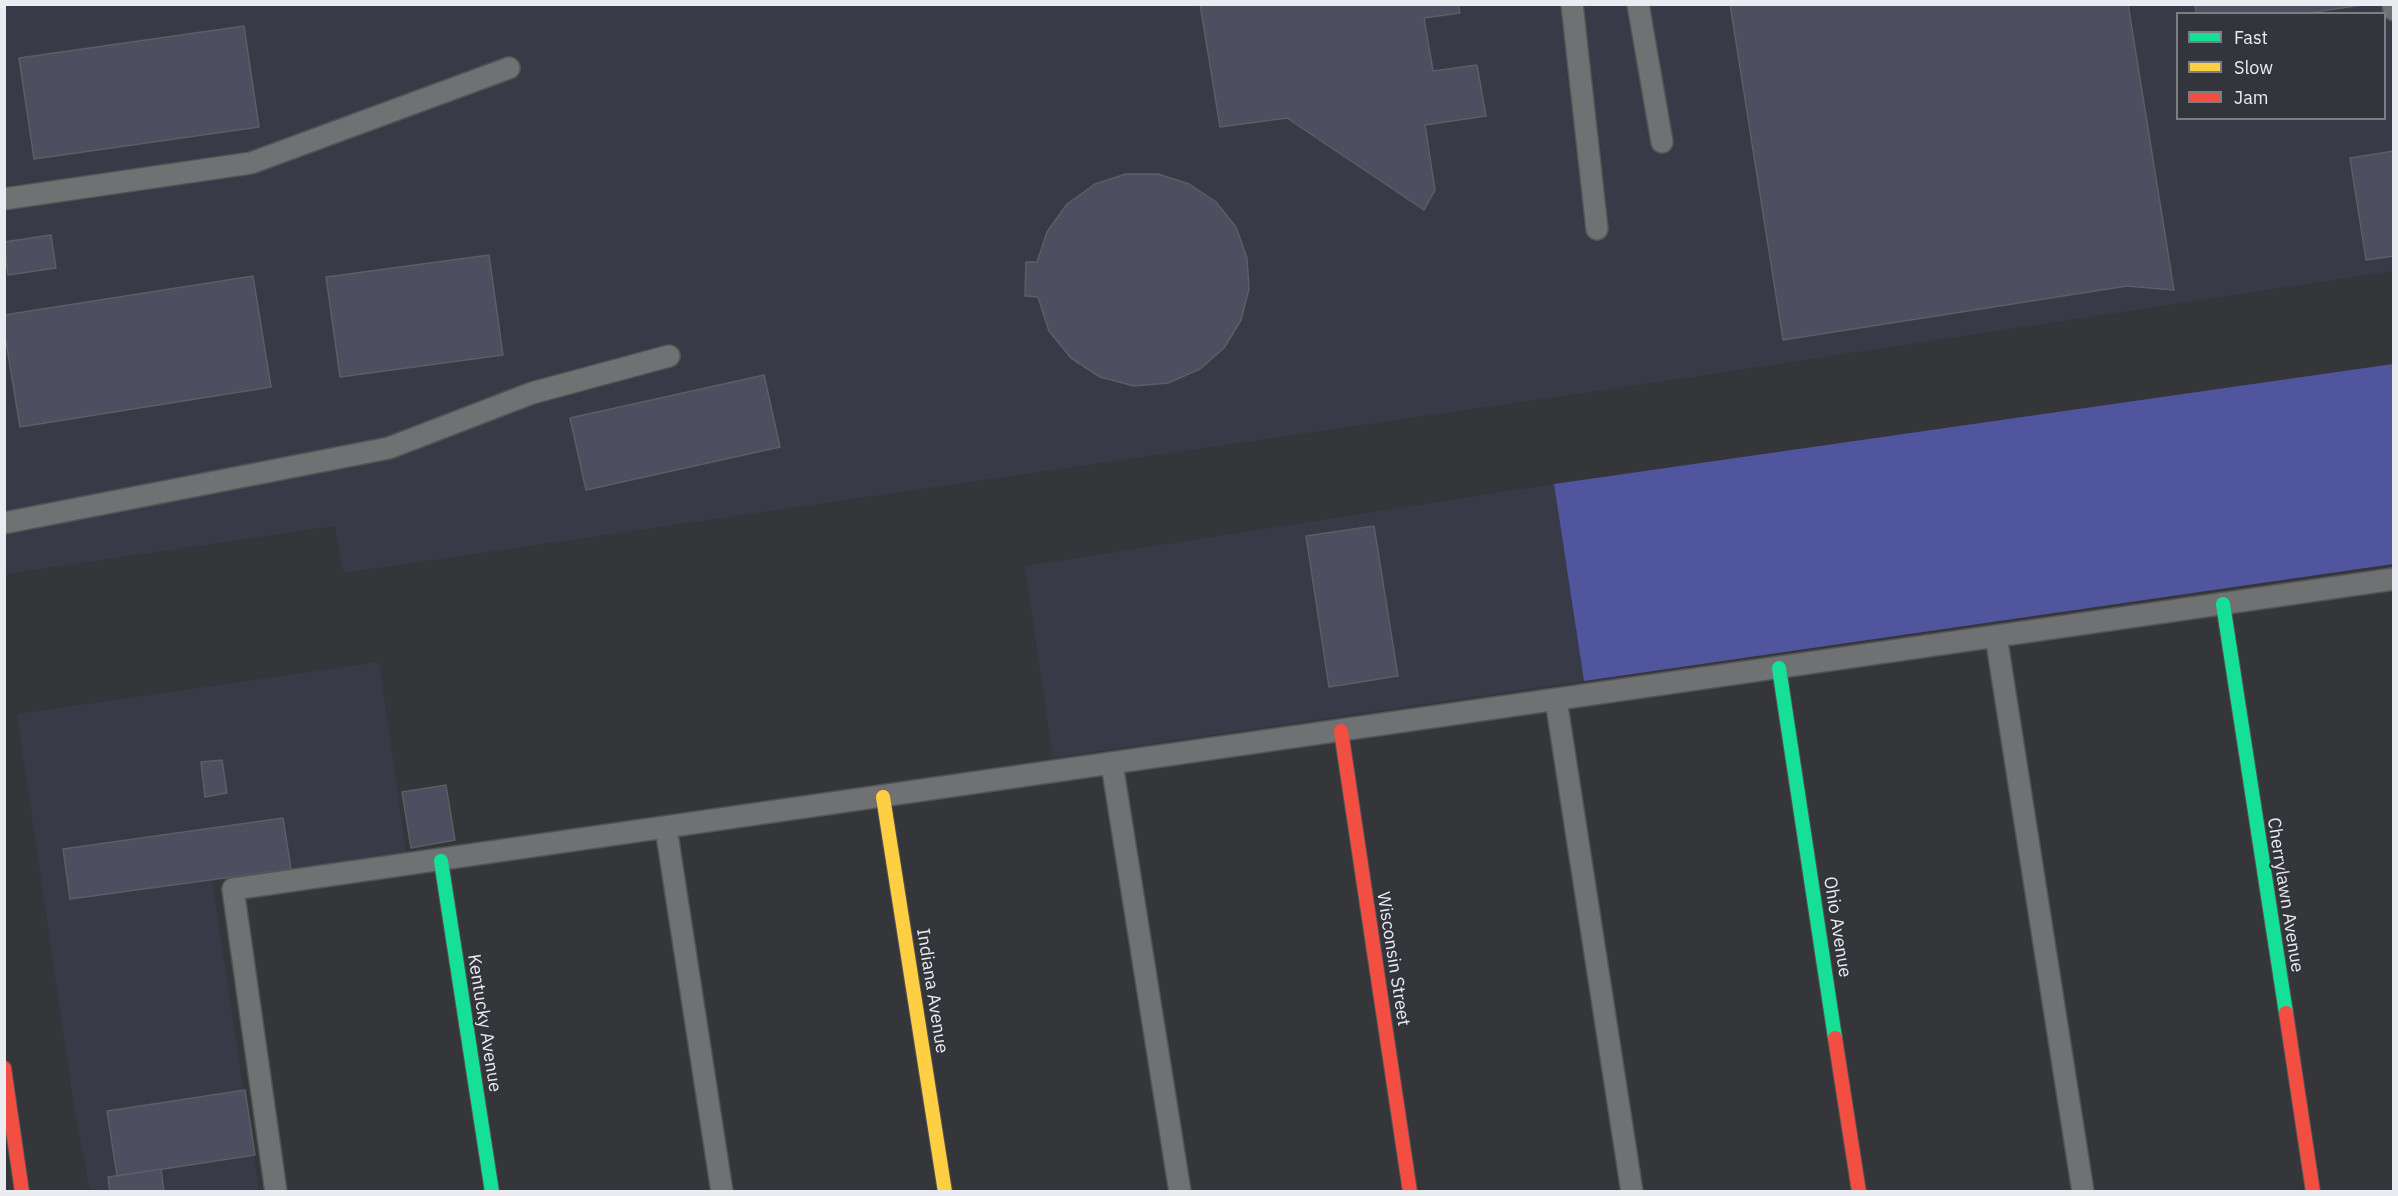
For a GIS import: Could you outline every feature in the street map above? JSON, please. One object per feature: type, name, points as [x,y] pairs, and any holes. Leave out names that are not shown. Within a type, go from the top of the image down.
[{"type":"street","name":"Cherrylawn Avenue","points":[[2223,604],[2313,1191]]},
{"type":"street","name":"Ohio Avenue","points":[[1779,668],[1859,1191]]},
{"type":"street","name":"Wisconsin Street","points":[[1341,731],[1410,1191]]},
{"type":"street","name":"Indiana Avenue","points":[[883,797],[945,1191]]},
{"type":"street","name":"Kentucky Avenue","points":[[441,861],[492,1191]]},
{"type":"street","points":[[4,1068],[21,1191]]},
{"type":"lane","points":[[1572,4],[1597,229]]},
{"type":"lane","points":[[1638,4],[1662,142]]},
{"type":"lane","points":[[2393,4],[2394,10]]},
{"type":"lane","points":[[4,199],[251,163],[509,68]]},
{"type":"lane","points":[[4,523],[388,448],[532,393],[669,356]]},
{"type":"lane","points":[[276,1191],[233,889],[441,861],[2394,579]]},
{"type":"lane","points":[[1996,636],[2084,1191]]},
{"type":"lane","points":[[1556,700],[1632,1191]]},
{"type":"lane","points":[[1112,764],[1180,1191]]},
{"type":"lane","points":[[666,828],[722,1191]]},
{"type":"shaded area","points":[[4,5],[2393,5],[2393,271],[1672,380],[343,573],[335,526],[5,574]]},
{"type":"shaded area","points":[[2393,364],[2393,564],[1584,681],[1554,484]]},
{"type":"shaded area","points":[[1554,484],[1584,681],[1053,758],[1025,566]]},
{"type":"shaded area","points":[[379,662],[406,852],[212,881],[259,1191],[90,1191],[74,1106],[17,714]]},
{"type":"building","points":[[1200,4],[1458,4],[1460,13],[1424,18],[1433,71],[1477,65],[1486,116],[1425,125],[1435,190],[1424,210],[1287,118],[1220,127]]},
{"type":"building","points":[[1730,4],[2128,4],[2174,290],[2127,286],[1783,340]]},
{"type":"building","points":[[2195,4],[2369,4],[2315,12],[2196,12]]},
{"type":"building","points":[[244,26],[259,127],[34,159],[19,58]]},
{"type":"building","points":[[2394,151],[2394,256],[2366,260],[2350,158]]},
{"type":"building","points":[[1126,174],[1158,174],[1189,184],[1216,202],[1236,227],[1247,258],[1249,289],[1241,320],[1224,348],[1200,369],[1168,383],[1134,386],[1100,377],[1071,358],[1049,331],[1038,297],[1025,296],[1026,262],[1037,262],[1047,232],[1067,204],[1095,184]]},
{"type":"building","points":[[51,235],[56,268],[8,275],[4,242]]},
{"type":"building","points":[[489,255],[503,355],[340,377],[326,277]]},
{"type":"building","points":[[253,276],[271,387],[20,427],[4,329],[4,315]]},
{"type":"building","points":[[764,375],[780,447],[586,490],[570,418]]},
{"type":"building","points":[[1374,526],[1398,676],[1329,687],[1306,536]]},
{"type":"building","points":[[222,760],[227,793],[205,797],[201,762]]},
{"type":"building","points":[[446,785],[455,840],[411,848],[402,792]]},
{"type":"building","points":[[283,818],[291,869],[70,899],[63,849]]},
{"type":"building","points":[[245,1090],[255,1155],[117,1176],[107,1111]]},
{"type":"building","points":[[161,1169],[164,1192],[110,1192],[108,1177]]},
{"type":"traffic: fast","points":[[2223,604],[2286,1013]]},
{"type":"traffic: fast","points":[[1779,668],[1835,1038]]},
{"type":"traffic: fast","points":[[441,861],[492,1192]]},
{"type":"traffic: slow","points":[[883,797],[945,1192]]},
{"type":"traffic: jam","points":[[1341,731],[1410,1192]]},
{"type":"traffic: jam","points":[[2286,1013],[2313,1192]]},
{"type":"traffic: jam","points":[[1835,1038],[1859,1192]]},
{"type":"traffic: jam","points":[[4,1068],[22,1192]]}]
